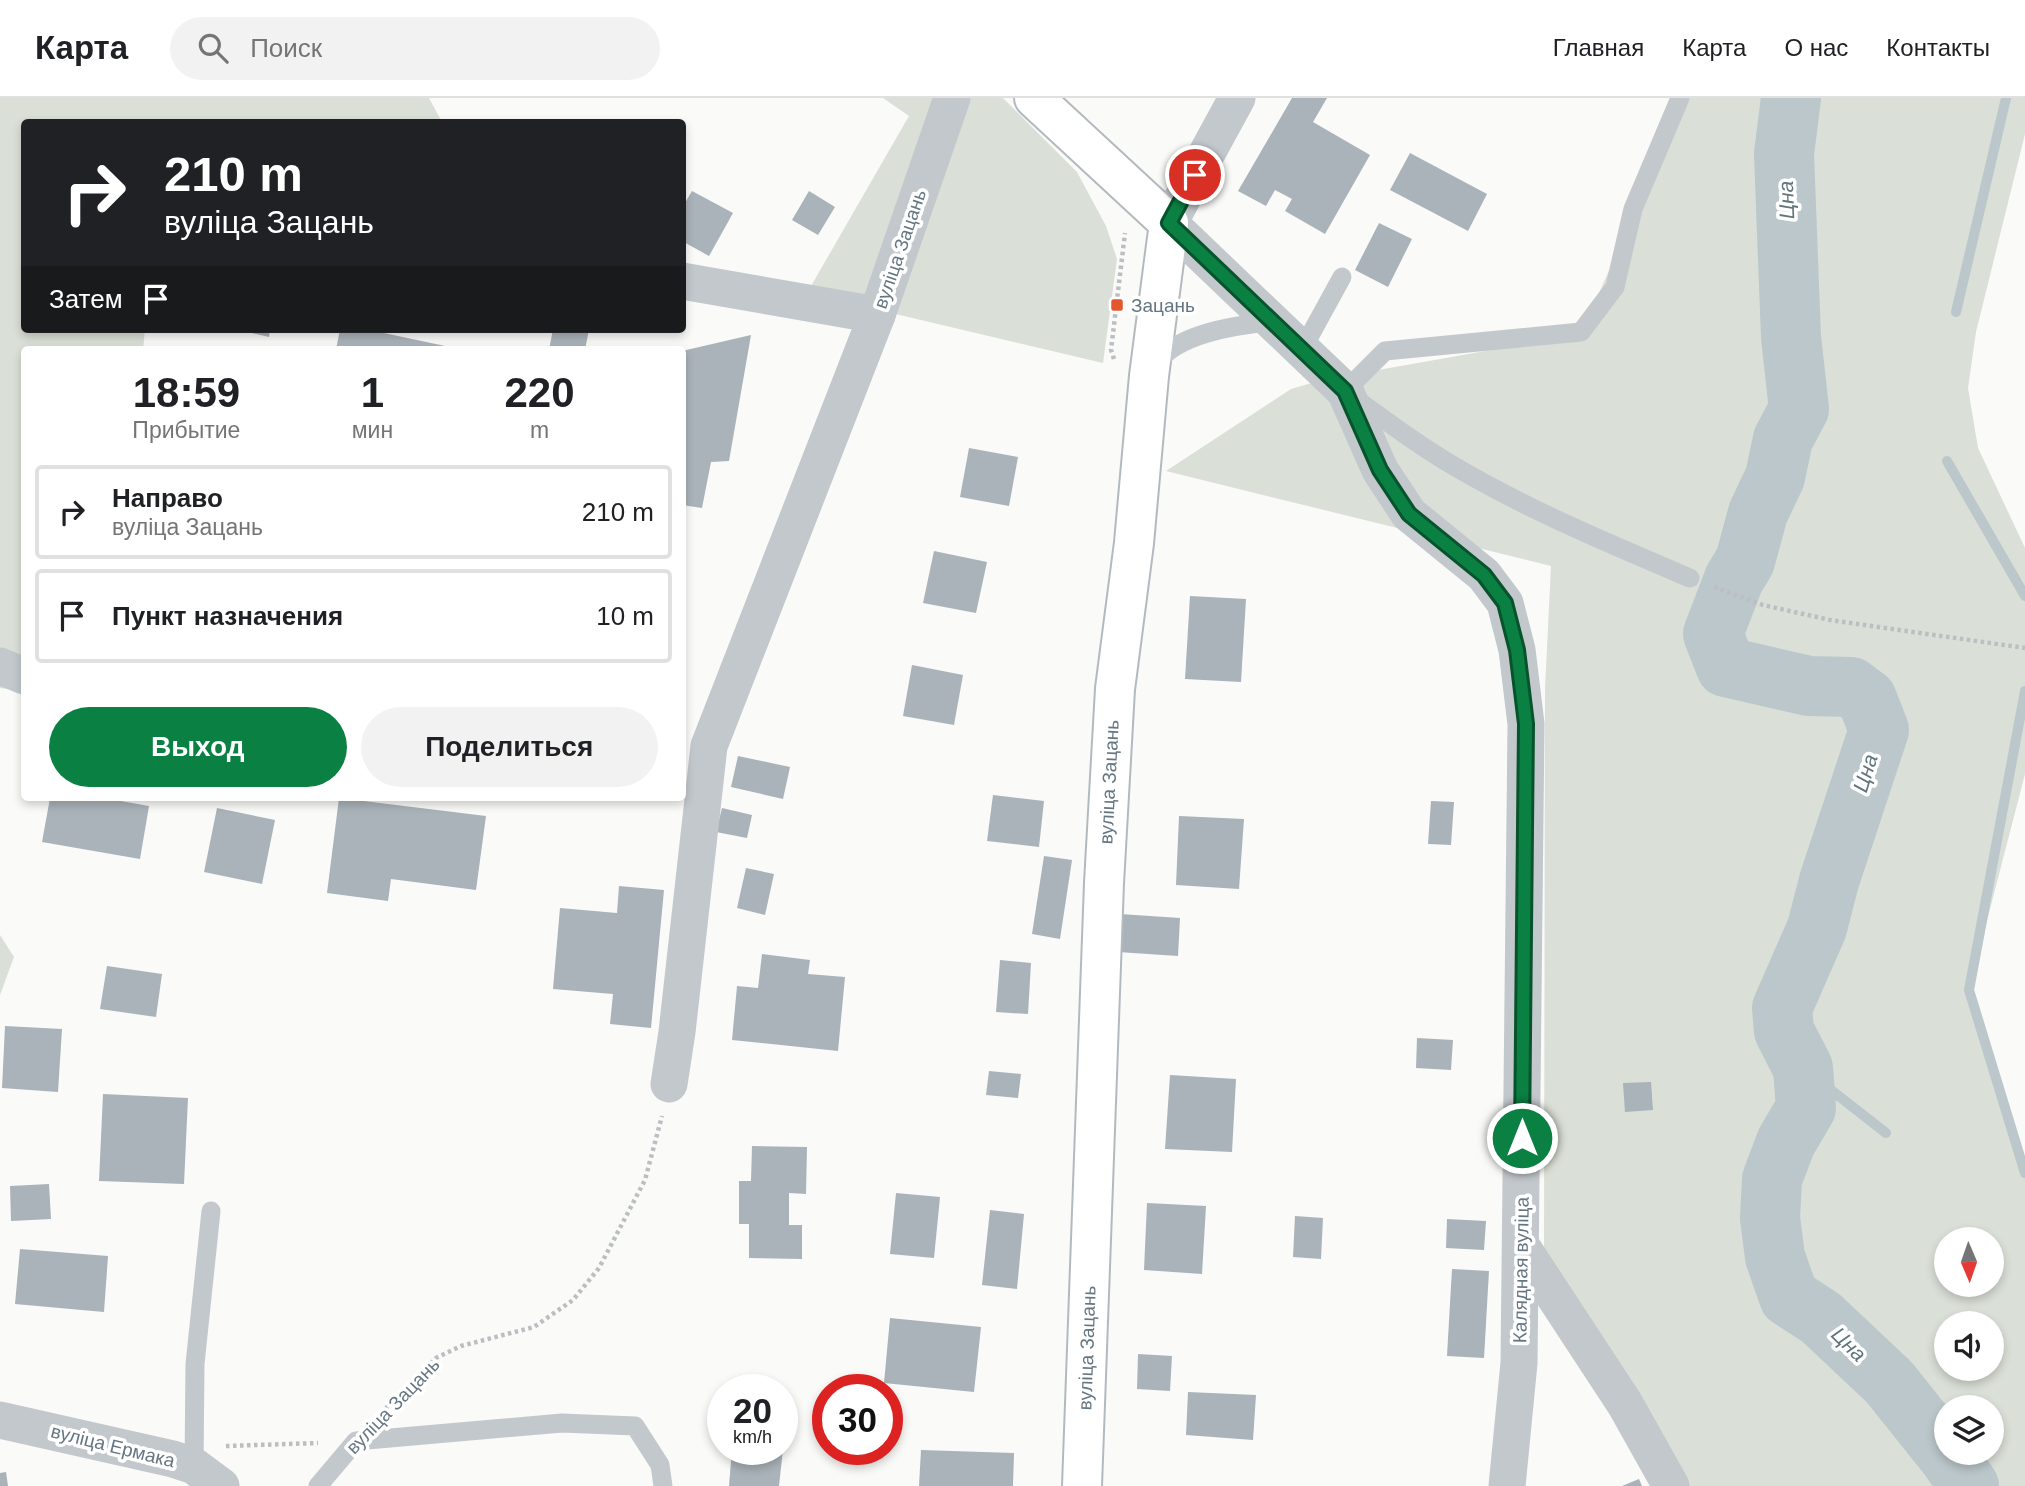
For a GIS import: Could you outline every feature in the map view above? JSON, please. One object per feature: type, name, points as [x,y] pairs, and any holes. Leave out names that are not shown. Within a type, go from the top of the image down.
[{"type":"street","name":"вуліца Зацань","points":[[667,1095],[677,1032],[696,745],[877,316],[952,98]]},
{"type":"street","points":[[1034,98],[1169,223]]},
{"type":"street","name":"вуліца Зацань","points":[[1082,1486],[1104,883],[1114,703],[1134,543],[1149,376],[1169,223],[1237,98]]},
{"type":"street","name":"Калядная вуліца","points":[[1169,223],[1345,391],[1380,470],[1409,514],[1484,575],[1505,603],[1517,650],[1526,724],[1522,1247],[1519,1363],[1507,1486]]},
{"type":"street","points":[[686,282],[877,316]]},
{"type":"street","points":[[0,666],[21,675]]},
{"type":"street","points":[[1522,1247],[1625,1404],[1671,1486]]},
{"type":"street","name":"вуліца Ермака","points":[[0,1420],[203,1466]]},
{"type":"lane","points":[[1679,98],[1633,209],[1615,287],[1581,332],[1385,351],[1345,391],[1403,434],[1460,470],[1576,530],[1690,578]]},
{"type":"lane","points":[[1302,350],[1342,277]]},
{"type":"lane","points":[[1149,376],[1162,354],[1207,333],[1240,325],[1271,322]]},
{"type":"lane","points":[[203,1466],[195,1364],[211,1212]]},
{"type":"lane","points":[[356,1441],[562,1423],[635,1426],[660,1465],[663,1486]]},
{"type":"lane","name":"вуліца Зацань","points":[[318,1486],[356,1441]]},
{"type":"path","points":[[1111,350],[1126,235],[1121,224]]},
{"type":"path","points":[[1690,578],[1763,605],[1830,620],[2025,648]]},
{"type":"path","name":"вуліца Зацань","points":[[356,1441],[436,1358],[461,1346],[534,1327],[573,1300],[599,1268],[645,1180],[667,1095]]},
{"type":"path","points":[[203,1466],[356,1441]]},
{"type":"shaded area","points":[[0,98],[429,98],[440,119],[21,119],[21,333],[145,333],[143,346],[21,346],[21,691],[0,688]]},
{"type":"shaded area","points":[[883,98],[1003,98],[1077,172],[1106,226],[1117,259],[1103,363],[807,293],[909,116]]},
{"type":"shaded area","points":[[1685,98],[2025,98],[2025,134],[1976,332],[1968,388],[1978,448],[2025,548],[2025,774],[1969,990],[2025,1173],[2025,1486],[1684,1486],[1544,1251],[1545,689],[1551,566],[1166,471],[1291,389],[1322,380],[1581,334]]},
{"type":"shaded area","points":[[0,935],[14,957],[0,995]]},
{"type":"building","points":[[1292,98],[1327,98],[1313,122],[1370,155],[1325,234],[1285,211],[1292,199],[1275,190],[1266,206],[1238,191]]},
{"type":"building","points":[[1410,153],[1487,194],[1468,231],[1390,190]]},
{"type":"building","points":[[692,191],[733,213],[709,256],[686,243],[686,201]]},
{"type":"building","points":[[809,191],[835,207],[818,235],[792,220]]},
{"type":"building","points":[[1379,223],[1412,239],[1388,287],[1355,270]]},
{"type":"building","points":[[252,333],[270,333],[269,337]]},
{"type":"building","points":[[339,333],[384,333],[445,346],[337,346]]},
{"type":"building","points":[[552,333],[588,333],[586,346],[550,346]]},
{"type":"building","points":[[751,335],[729,461],[711,462],[702,508],[686,506],[686,350]]},
{"type":"building","points":[[969,448],[1018,457],[1009,506],[960,497]]},
{"type":"building","points":[[934,551],[987,562],[976,613],[923,603]]},
{"type":"building","points":[[1190,596],[1246,599],[1241,682],[1185,679]]},
{"type":"building","points":[[912,665],[963,675],[954,725],[903,716]]},
{"type":"building","points":[[738,756],[790,767],[783,799],[731,787]]},
{"type":"building","points":[[993,795],[1044,801],[1039,847],[987,841]]},
{"type":"building","points":[[49,801],[121,801],[149,806],[140,859],[42,842]]},
{"type":"building","points":[[339,801],[364,801],[486,816],[476,890],[391,879],[388,901],[327,893]]},
{"type":"building","points":[[1431,801],[1454,802],[1451,845],[1428,844]]},
{"type":"building","points":[[217,808],[275,820],[262,884],[204,872]]},
{"type":"building","points":[[722,808],[752,815],[747,838],[716,832]]},
{"type":"building","points":[[1179,816],[1244,819],[1239,889],[1176,885]]},
{"type":"building","points":[[1044,856],[1072,860],[1060,939],[1032,934]]},
{"type":"building","points":[[746,868],[774,874],[765,915],[737,908]]},
{"type":"building","points":[[619,886],[664,890],[651,1028],[610,1024],[613,994],[553,989],[560,908],[617,913]]},
{"type":"building","points":[[1120,914],[1180,918],[1178,956],[1118,952]]},
{"type":"building","points":[[762,954],[810,960],[808,974],[845,977],[838,1051],[732,1040],[737,986],[758,988]]},
{"type":"building","points":[[1000,960],[1031,963],[1028,1014],[996,1012]]},
{"type":"building","points":[[107,966],[162,974],[156,1017],[100,1009]]},
{"type":"building","points":[[5,1026],[62,1029],[58,1092],[2,1088]]},
{"type":"building","points":[[1417,1038],[1453,1040],[1451,1070],[1416,1068]]},
{"type":"building","points":[[989,1071],[1021,1074],[1018,1098],[986,1095]]},
{"type":"building","points":[[1170,1075],[1236,1079],[1232,1152],[1165,1149]]},
{"type":"building","points":[[1651,1082],[1653,1110],[1625,1112],[1623,1083]]},
{"type":"building","points":[[103,1094],[188,1098],[184,1184],[99,1181]]},
{"type":"building","points":[[752,1146],[807,1147],[806,1194],[789,1193],[789,1225],[802,1225],[802,1259],[749,1258],[749,1224],[739,1224],[739,1181],[751,1181]]},
{"type":"building","points":[[49,1184],[51,1219],[11,1221],[10,1186]]},
{"type":"building","points":[[896,1193],[940,1197],[934,1258],[890,1254]]},
{"type":"building","points":[[1147,1203],[1206,1206],[1202,1274],[1144,1270]]},
{"type":"building","points":[[990,1210],[1024,1214],[1017,1289],[982,1285]]},
{"type":"building","points":[[1295,1216],[1323,1218],[1321,1259],[1293,1257]]},
{"type":"building","points":[[1447,1219],[1486,1221],[1484,1250],[1446,1248]]},
{"type":"building","points":[[20,1249],[108,1256],[104,1312],[15,1304]]},
{"type":"building","points":[[1452,1269],[1489,1271],[1484,1358],[1447,1356]]},
{"type":"building","points":[[890,1318],[981,1327],[974,1392],[903,1385],[903,1374],[885,1374]]},
{"type":"building","points":[[1138,1354],[1172,1356],[1170,1391],[1137,1389]]},
{"type":"building","points":[[1188,1392],[1256,1395],[1253,1440],[1186,1435]]},
{"type":"building","points":[[921,1450],[1014,1453],[1013,1486],[919,1486]]},
{"type":"building","points":[[731,1465],[781,1465],[779,1486],[729,1486]]},
{"type":"building","points":[[6,1472],[8,1486],[0,1486],[0,1473]]},
{"type":"building","points":[[1639,1479],[1642,1486],[1622,1486]]},
{"type":"waterway","name":"Цна","points":[[1791,98],[1784,154],[1791,337],[1799,409],[1783,439],[1775,477],[1758,513],[1745,561],[1734,579],[1713,634],[1726,667],[1809,686],[1851,687],[1867,699],[1879,730],[1829,881],[1817,928],[1782,1008],[1784,1031],[1803,1068],[1806,1108],[1786,1142],[1772,1179],[1770,1218],[1775,1257],[1789,1297],[1821,1318],[1889,1382],[1969,1486]]},
{"type":"waterway","points":[[1956,312],[2006,98]]},
{"type":"waterway","points":[[1947,461],[2025,596]]},
{"type":"waterway","points":[[2025,691],[1969,990],[2025,1173]]},
{"type":"waterway","points":[[1803,1068],[1886,1133]]},
{"type":"place","name":"Зацань","points":[[1117,305]]},
{"type":"route","points":[[1195,175],[1169,223],[1345,391],[1380,470],[1409,514],[1484,575],[1505,603],[1517,650],[1526,724],[1522,1138]]}]
